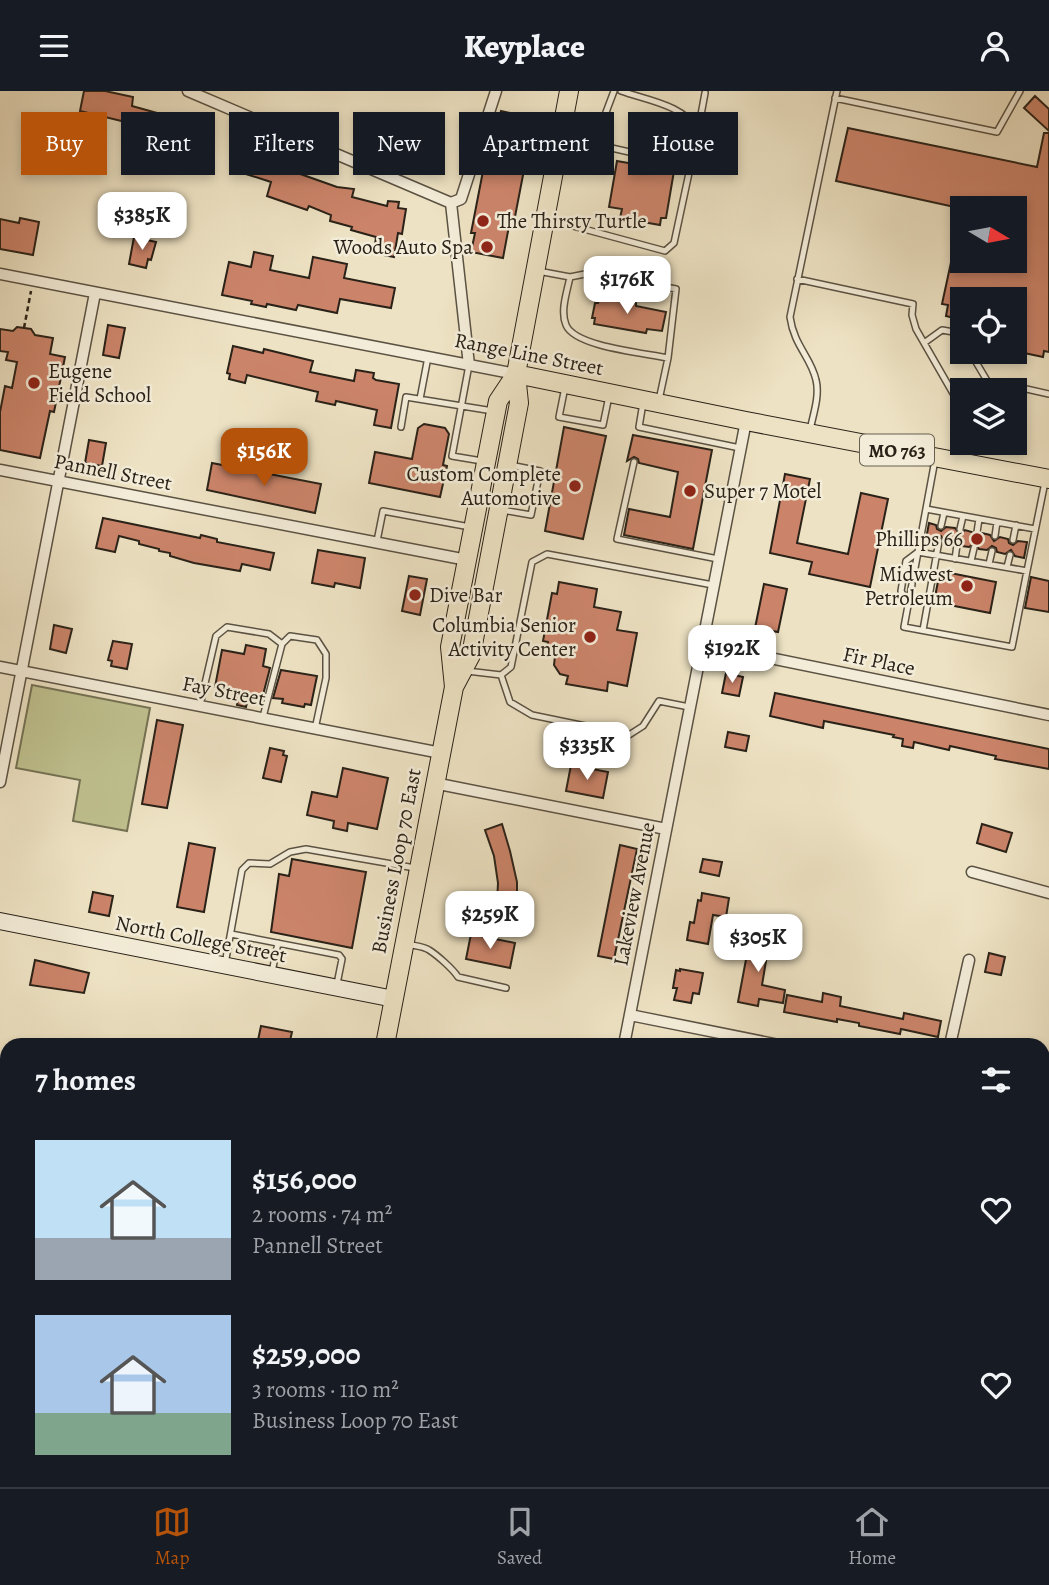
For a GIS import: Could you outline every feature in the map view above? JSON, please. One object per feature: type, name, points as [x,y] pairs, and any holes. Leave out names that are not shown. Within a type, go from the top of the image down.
[{"type":"main road","name":"Business Loop 70 East","points":[[565,112],[569,91]]},
{"type":"main road","name":"Business Loop 70 East","points":[[386,1038],[454,687],[471,655],[519,403],[516,374],[553,175]]},
{"type":"main road","name":"Business Loop 70 East","points":[[454,687],[450,646],[473,527],[498,401],[516,374]]},
{"type":"main road","name":"Range Line Street","points":[[516,374],[1047,479]]},
{"type":"main road","name":"North College Street","points":[[0,921],[394,999]]},
{"type":"street","points":[[188,91],[451,203],[461,199],[496,91]]},
{"type":"street","points":[[451,203],[470,365]]},
{"type":"street","name":"Range Line Street","points":[[0,274],[516,374]]},
{"type":"street","points":[[0,782],[95,293]]},
{"type":"street","name":"Lakeview Avenue","points":[[625,1038],[746,421]]},
{"type":"street","name":"Pannell Street","points":[[0,470],[467,560]]},
{"type":"street","name":"Fir Place","points":[[701,644],[1049,715]]},
{"type":"street","name":"Fay Street","points":[[0,667],[440,753]]},
{"type":"street","points":[[434,783],[666,829]]},
{"type":"street","points":[[972,872],[1049,893]]},
{"type":"street","points":[[952,1038],[969,960]]},
{"type":"street","points":[[630,1015],[744,1038]]},
{"type":"lane","points":[[606,112],[614,91]]},
{"type":"lane","points":[[621,91],[680,112]]},
{"type":"lane","points":[[810,433],[817,381],[792,331],[790,317],[837,91]]},
{"type":"lane","points":[[835,99],[997,132],[1020,91]]},
{"type":"lane","points":[[702,112],[705,93]]},
{"type":"lane","points":[[545,218],[665,251],[674,243],[689,175]]},
{"type":"lane","points":[[535,270],[570,277],[590,273],[676,289],[668,358],[639,427],[638,436]]},
{"type":"lane","points":[[570,277],[564,309],[566,325],[573,336],[589,342],[668,358]]},
{"type":"lane","points":[[797,279],[914,304],[912,315],[916,329],[950,388]]},
{"type":"lane","points":[[924,343],[942,330],[950,331]]},
{"type":"lane","points":[[420,399],[428,357]]},
{"type":"lane","points":[[470,365],[452,456],[486,462]]},
{"type":"lane","points":[[565,384],[559,417],[603,425],[609,393]]},
{"type":"lane","points":[[1027,389],[1049,394]]},
{"type":"lane","points":[[401,427],[407,397],[496,412]]},
{"type":"lane","points":[[639,427],[740,448]]},
{"type":"lane","points":[[961,463],[962,455]]},
{"type":"lane","points":[[915,568],[936,457]]},
{"type":"lane","points":[[634,462],[617,539],[718,559]]},
{"type":"lane","points":[[499,509],[531,515],[540,471],[507,464]]},
{"type":"lane","points":[[912,584],[904,627],[1012,647],[1047,479]]},
{"type":"lane","points":[[926,509],[1035,529]]},
{"type":"lane","points":[[376,544],[383,511],[473,527]]},
{"type":"lane","points":[[942,526],[944,513]]},
{"type":"lane","points":[[960,529],[962,516]]},
{"type":"lane","points":[[977,533],[979,519]]},
{"type":"lane","points":[[995,536],[997,522]]},
{"type":"lane","points":[[1013,540],[1016,526]]},
{"type":"lane","points":[[923,630],[939,541]]},
{"type":"lane","points":[[955,559],[957,545]]},
{"type":"lane","points":[[971,561],[974,548]]},
{"type":"lane","points":[[989,564],[992,551]]},
{"type":"lane","points":[[908,605],[901,591],[906,561],[918,552],[1027,571]]},
{"type":"lane","points":[[463,670],[501,674],[512,667],[532,562],[547,554],[713,585]]},
{"type":"lane","points":[[1007,567],[1010,555]]},
{"type":"lane","points":[[200,706],[216,636],[227,627],[269,634],[282,644]]},
{"type":"lane","points":[[263,718],[282,644],[290,636],[317,640],[326,655],[326,678],[315,729]]},
{"type":"lane","points":[[501,674],[510,702],[532,715],[629,735],[643,726],[659,701],[689,706]]},
{"type":"lane","points":[[225,965],[242,870],[249,863],[270,864],[290,852],[306,849],[418,869]]},
{"type":"lane","points":[[231,934],[339,955],[342,959],[336,987]]},
{"type":"lane","points":[[271,975],[278,943]]},
{"type":"lane","points":[[404,944],[428,949],[451,967],[458,977],[506,988]]},
{"type":"path","points":[[24,328],[33,281]]},
{"type":"green space","points":[[32,685],[150,708],[127,831],[73,821],[80,780],[16,768]]},
{"type":"building","points":[[84,91],[105,91],[133,97],[132,106],[153,112],[121,112],[121,121],[107,118],[107,112],[80,111]]},
{"type":"building","points":[[1035,96],[1049,109],[1049,131],[1024,108]]},
{"type":"building","points":[[848,128],[1037,167],[1044,133],[1049,133],[1049,352],[1044,351],[1043,357],[1027,354],[1027,287],[950,287],[950,317],[946,316],[948,305],[942,304],[950,267],[950,273],[1027,273],[1027,196],[950,196],[950,206],[836,181]]},
{"type":"building","points":[[617,161],[628,163],[628,175],[673,175],[666,218],[661,218],[660,225],[620,218],[622,209],[609,207]]},
{"type":"building","points":[[249,175],[303,175],[337,187],[354,189],[352,197],[387,206],[388,201],[399,202],[398,208],[406,209],[402,234],[398,233],[394,257],[374,253],[376,237],[330,221],[331,215],[309,206],[307,210],[267,196],[271,182]]},
{"type":"building","points":[[482,175],[523,175],[513,227],[509,226],[503,258],[471,252],[475,233],[471,233]]},
{"type":"building","points":[[20,218],[39,222],[33,255],[0,249],[0,219],[19,223]]},
{"type":"building","points":[[134,237],[156,242],[146,268],[129,264]]},
{"type":"building","points":[[254,252],[273,256],[270,270],[309,278],[313,257],[347,264],[344,278],[395,288],[391,308],[340,299],[337,313],[298,305],[296,310],[267,304],[266,307],[251,304],[252,301],[222,295],[229,262],[251,267]]},
{"type":"building","points":[[599,298],[636,303],[636,306],[666,312],[662,331],[647,329],[646,333],[594,324],[595,318],[592,318],[595,303],[598,303]]},
{"type":"building","points":[[108,325],[125,328],[119,358],[103,355]]},
{"type":"building","points":[[17,327],[31,329],[35,335],[53,338],[50,354],[65,357],[54,412],[50,411],[40,458],[0,450],[0,412],[5,386],[12,388],[17,362],[6,360],[8,352],[0,351],[0,329],[13,331]]},
{"type":"building","points":[[233,346],[263,353],[264,349],[313,361],[310,372],[354,381],[356,370],[374,373],[373,378],[376,380],[399,384],[391,428],[374,425],[377,410],[336,401],[335,405],[316,401],[318,392],[247,375],[245,383],[229,379],[230,374],[227,373]]},
{"type":"building","points":[[424,424],[445,428],[449,434],[443,465],[447,466],[440,497],[369,483],[375,452],[412,459],[418,428]]},
{"type":"building","name":"Custom Complete Automotive","points":[[564,427],[606,436],[583,539],[545,531]]},
{"type":"building","name":"Super 7 Motel","points":[[633,435],[712,450],[693,549],[624,535],[629,509],[670,517],[678,472],[639,463],[634,457],[627,461]]},
{"type":"building","points":[[89,440],[106,443],[102,466],[85,463]]},
{"type":"building","points":[[212,463],[321,484],[315,513],[207,490]]},
{"type":"building","points":[[785,474],[810,479],[797,543],[848,554],[861,493],[888,499],[870,587],[809,574],[812,562],[770,553]]},
{"type":"building","points":[[103,518],[200,538],[201,535],[217,539],[217,542],[274,553],[270,570],[242,564],[240,571],[194,563],[119,536],[115,552],[96,548]]},
{"type":"building","points":[[929,523],[936,525],[941,531],[946,527],[955,528],[960,534],[965,530],[976,537],[982,533],[990,535],[994,541],[1000,537],[1008,539],[1013,545],[1018,541],[1027,542],[1024,558],[1015,556],[1011,550],[1005,554],[997,552],[992,546],[987,550],[979,549],[975,543],[969,547],[962,546],[958,540],[952,544],[944,542],[941,536],[934,540],[926,539]]},
{"type":"building","points":[[318,550],[365,558],[360,588],[335,583],[334,587],[312,583]]},
{"type":"building","points":[[940,571],[996,582],[990,613],[934,602]]},
{"type":"building","name":"Dive Bar","points":[[409,576],[427,579],[420,615],[402,611]]},
{"type":"building","points":[[1031,577],[1049,581],[1049,612],[1025,608]]},
{"type":"building","name":"Columbia Senior Activity Center","points":[[559,582],[597,589],[594,607],[621,612],[617,630],[637,633],[627,686],[608,682],[607,691],[566,684],[568,676],[560,674],[554,665],[555,656],[546,655],[548,642],[543,641],[552,593],[557,594]]},
{"type":"building","points":[[764,584],[787,589],[778,632],[755,628]]},
{"type":"building","points":[[54,625],[72,629],[66,653],[50,649]]},
{"type":"building","points":[[113,641],[132,644],[127,669],[111,666],[112,661],[108,660]]},
{"type":"building","points":[[246,645],[266,649],[263,666],[270,668],[263,695],[249,694],[246,707],[237,705],[239,692],[215,687],[222,650],[244,654]]},
{"type":"building","points":[[281,670],[317,676],[311,705],[305,704],[304,707],[282,703],[283,699],[273,698]]},
{"type":"building","points":[[726,673],[743,677],[739,696],[722,693]]},
{"type":"building","points":[[775,693],[1049,749],[1049,769],[995,759],[996,756],[950,746],[949,750],[914,742],[913,748],[902,746],[903,739],[893,737],[894,735],[824,721],[823,728],[770,716]]},
{"type":"building","points":[[157,720],[183,725],[167,808],[142,804]]},
{"type":"building","points":[[728,732],[749,736],[746,751],[725,747]]},
{"type":"building","points":[[270,748],[284,751],[283,755],[287,756],[281,782],[263,778]]},
{"type":"building","points":[[571,765],[608,772],[603,798],[566,791]]},
{"type":"building","points":[[343,768],[388,778],[377,829],[348,823],[347,831],[333,828],[334,821],[307,815],[312,792],[337,797]]},
{"type":"building","points":[[502,824],[517,882],[517,903],[497,902],[498,883],[494,856],[485,830]]},
{"type":"building","points":[[982,824],[1012,833],[1006,852],[977,843]]},
{"type":"building","points":[[189,843],[215,848],[204,912],[177,907]]},
{"type":"building","points":[[620,845],[637,849],[614,959],[598,956]]},
{"type":"building","points":[[292,859],[366,872],[352,948],[271,932],[279,874],[289,876]]},
{"type":"building","points":[[703,859],[722,862],[719,876],[700,872]]},
{"type":"building","points":[[93,892],[113,896],[109,916],[89,912]]},
{"type":"building","points":[[702,893],[729,898],[726,917],[713,915],[708,944],[687,940],[690,922],[694,923]]},
{"type":"building","points":[[751,933],[770,937],[762,985],[785,990],[783,1003],[759,999],[758,1006],[738,1002]]},
{"type":"building","points":[[471,934],[515,943],[510,968],[466,959]]},
{"type":"building","points":[[989,953],[1005,957],[1001,975],[985,972]]},
{"type":"building","points":[[35,960],[89,973],[84,993],[30,985]]},
{"type":"building","points":[[676,970],[703,973],[699,994],[693,993],[691,1003],[674,1000],[677,988],[673,988]]},
{"type":"building","points":[[823,993],[841,997],[840,1006],[903,1019],[904,1013],[941,1021],[938,1037],[901,1029],[900,1034],[859,1026],[859,1023],[837,1019],[837,1022],[784,1012],[787,995],[822,1002]]},
{"type":"building","points":[[261,1026],[292,1032],[291,1038],[258,1038]]},
{"type":"place","name":"The Thirsty Turtle","points":[[483,221]]},
{"type":"place","name":"Woods Auto Spa","points":[[487,247]]},
{"type":"place","name":"Eugene Field School","points":[[34,383]]},
{"type":"place","name":"Custom Complete Automotive","points":[[575,486]]},
{"type":"place","name":"Super 7 Motel","points":[[690,491]]},
{"type":"place","name":"Phillips 66","points":[[977,539]]},
{"type":"place","name":"Midwest Petroleum","points":[[967,586]]},
{"type":"place","name":"Dive Bar","points":[[415,595]]},
{"type":"place","name":"Columbia Senior Activity Center","points":[[590,637]]}]
